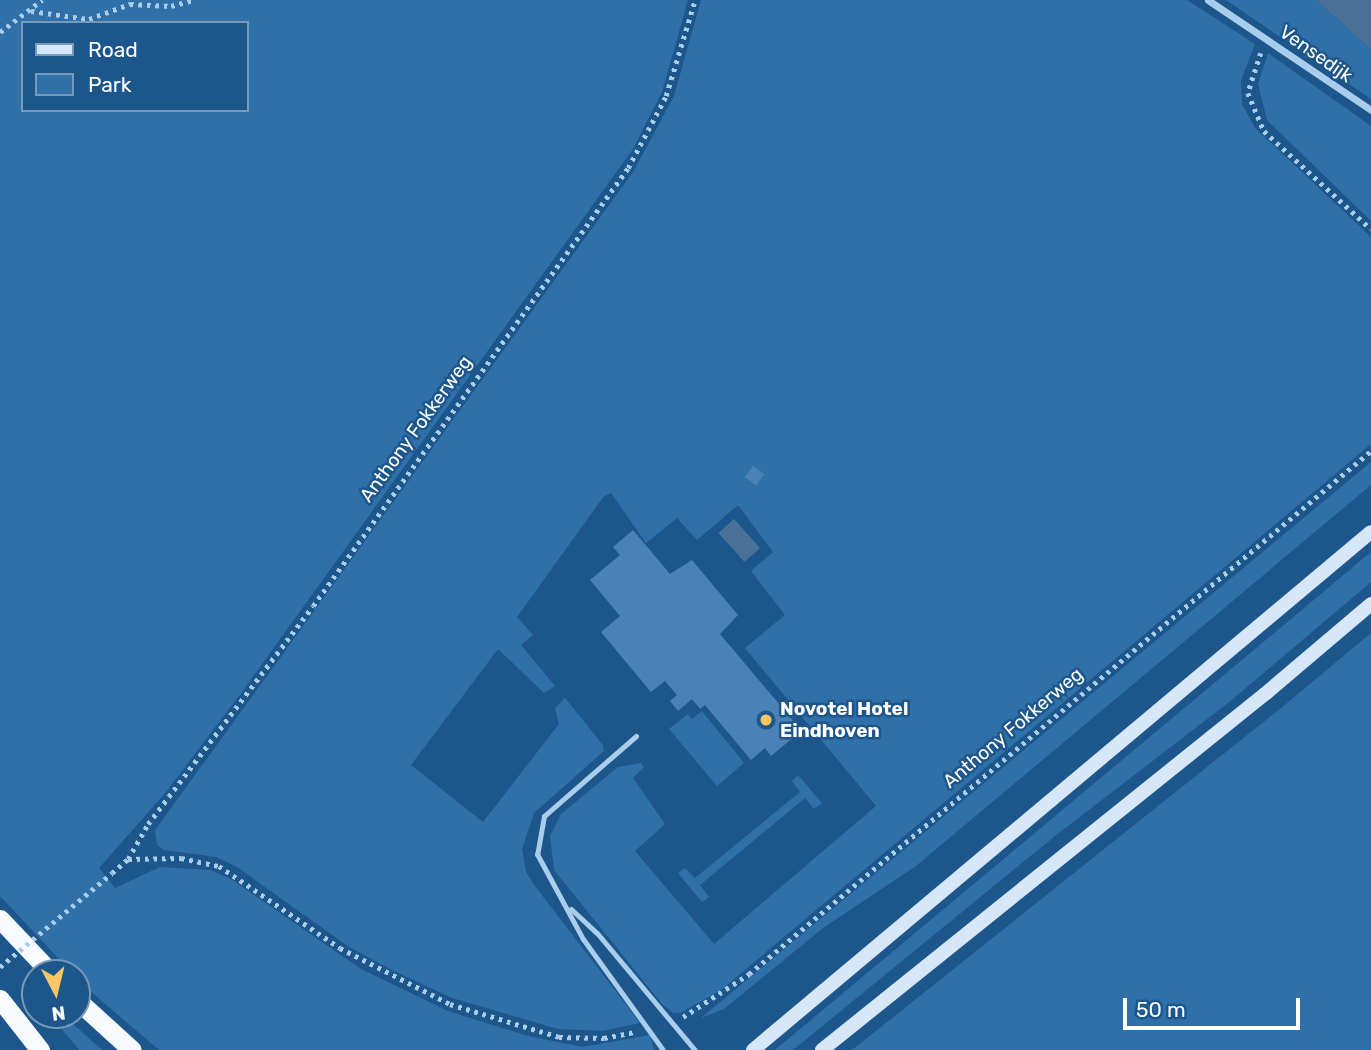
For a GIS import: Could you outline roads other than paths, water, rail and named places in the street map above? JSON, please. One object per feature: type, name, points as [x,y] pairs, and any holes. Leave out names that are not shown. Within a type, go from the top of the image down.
[{"type":"highway","points":[[0,919],[38,959]]},
{"type":"highway","points":[[0,999],[40,1050]]},
{"type":"highway","points":[[91,1013],[132,1050]]},
{"type":"main road","points":[[753,1050],[1371,533]]},
{"type":"main road","points":[[822,1050],[1265,694],[1371,604]]},
{"type":"street","name":"Vensedijk","points":[[1208,0],[1371,110]]},
{"type":"lane","points":[[636,736],[544,816],[537,854],[568,906],[583,939],[651,1028],[663,1050]]},
{"type":"lane","points":[[568,906],[597,933],[695,1050]]},
{"type":"place","name":"Novotel Hotel Eindhoven","points":[[766,720]]}]
